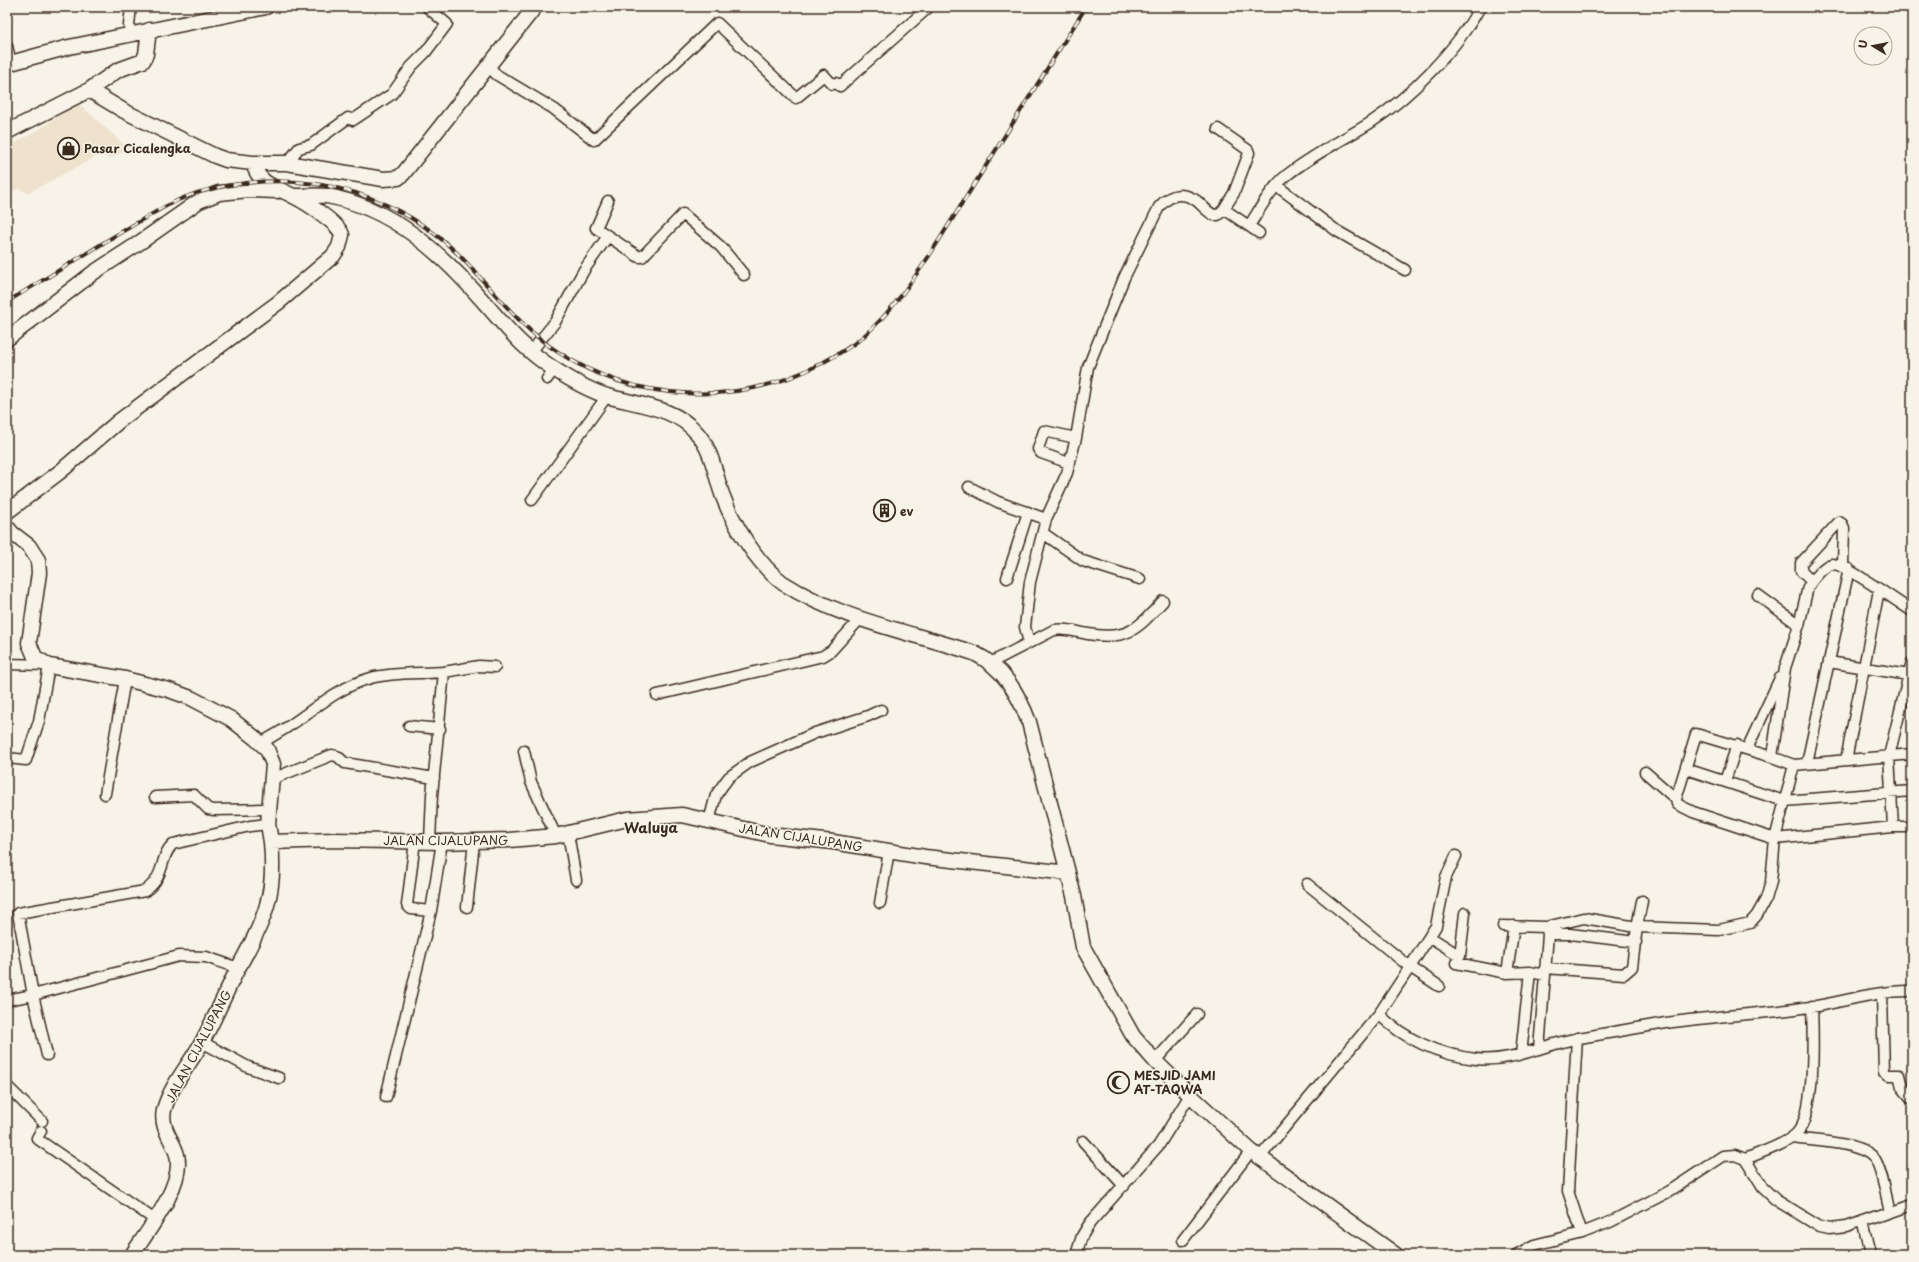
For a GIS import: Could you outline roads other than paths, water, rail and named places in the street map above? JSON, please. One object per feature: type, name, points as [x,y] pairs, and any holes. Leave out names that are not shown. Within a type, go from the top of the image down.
[{"type":"street","points":[[130,34],[129,25],[131,7]]},
{"type":"street","points":[[7,46],[9,63],[69,47],[266,7]]},
{"type":"street","points":[[286,163],[299,148],[311,145],[348,118],[353,120],[392,94],[397,85],[447,24],[427,7]]},
{"type":"street","points":[[89,90],[124,111],[226,160],[254,163],[286,163],[383,179],[398,178],[403,174],[535,7]]},
{"type":"street","points":[[488,66],[496,74],[554,109],[594,140],[718,23],[796,98],[824,75],[832,84],[836,83],[840,86],[928,7]]},
{"type":"street","points":[[1249,226],[1277,186],[1287,176],[1372,122],[1403,98],[1455,42],[1470,24],[1480,7]]},
{"type":"street","points":[[7,132],[89,90],[118,70],[143,61],[146,54],[149,30]]},
{"type":"street","points":[[1029,642],[1025,627],[1030,582],[1046,518],[1062,484],[1076,438],[1088,367],[1124,278],[1158,206],[1168,197],[1176,194],[1187,196],[1197,202],[1209,213],[1218,215],[1224,209],[1234,193],[1249,153],[1248,150],[1218,129]]},
{"type":"street","points":[[7,512],[60,471],[119,420],[279,302],[333,256],[342,240],[342,231],[294,196],[280,191],[264,182],[256,174],[254,163]]},
{"type":"street","points":[[1277,186],[1337,231],[1405,270]]},
{"type":"street","points":[[7,338],[93,273],[199,201],[219,193],[234,191],[280,191]]},
{"type":"street","points":[[294,196],[326,196],[368,207],[419,237],[441,256],[550,374],[607,396],[673,414],[697,432],[709,452],[722,495],[731,514],[754,553],[774,577],[793,590],[860,619],[974,653],[990,663],[1007,678],[1013,687],[1029,722],[1068,873],[1080,936],[1088,958],[1110,994],[1128,1029],[1155,1061],[1255,1154],[1396,1255]]},
{"type":"street","points":[[608,202],[596,227],[641,257],[684,215],[721,247],[744,275]]},
{"type":"street","points":[[1224,209],[1259,233]]},
{"type":"street","points":[[530,353],[555,322],[584,270],[608,236]]},
{"type":"street","points":[[532,500],[607,396]]},
{"type":"street","points":[[1069,463],[1041,453],[1038,449],[1044,431],[1076,438]]},
{"type":"street","points":[[969,487],[998,502],[1046,518]]},
{"type":"street","points":[[1007,578],[1028,512]]},
{"type":"street","points":[[1807,763],[1829,662],[1846,568],[1844,528],[1839,522],[1801,563],[1801,571],[1811,581]]},
{"type":"street","points":[[7,526],[12,533],[29,546],[38,560],[39,572],[29,643],[35,657],[48,665]]},
{"type":"street","points":[[1043,533],[1083,561],[1140,579]]},
{"type":"street","points":[[1747,749],[1785,668],[1799,624],[1806,593],[1811,581],[1830,564],[1846,568],[1912,611]]},
{"type":"street","points":[[1846,760],[1879,590]]},
{"type":"street","points":[[1758,595],[1799,624]]},
{"type":"street","points":[[990,663],[1029,642],[1059,629],[1101,636],[1127,633],[1139,627],[1163,601]]},
{"type":"street","points":[[657,695],[823,656],[831,651],[860,619]]},
{"type":"street","points":[[1829,662],[1909,675]]},
{"type":"street","points":[[1894,827],[1889,756],[1912,662]]},
{"type":"street","points":[[7,664],[48,665],[125,679],[169,690],[205,704],[231,719],[261,743],[271,757],[273,764],[268,824],[271,842]]},
{"type":"street","points":[[7,758],[26,760],[39,721],[48,665]]},
{"type":"street","points":[[261,743],[334,695],[355,684],[371,678],[394,674],[444,672],[479,666],[495,667]]},
{"type":"street","points":[[1772,757],[1785,668]]},
{"type":"street","points":[[386,1097],[431,911],[436,841],[434,778],[440,729],[444,672]]},
{"type":"street","points":[[105,794],[125,679]]},
{"type":"street","points":[[709,821],[716,795],[729,777],[750,762],[815,733],[868,716],[881,710]]},
{"type":"street","points":[[409,726],[440,729]]},
{"type":"street","points":[[1676,799],[1696,734],[1737,745],[1794,765],[1912,754]]},
{"type":"street","points":[[1725,781],[1737,745]]},
{"type":"street","points":[[524,751],[531,782],[562,835],[576,880]]},
{"type":"street","points":[[272,780],[332,755],[337,756],[346,763],[434,778]]},
{"type":"street","points":[[1547,930],[1584,918],[1636,926],[1719,930],[1750,923],[1757,915],[1766,899],[1771,882],[1775,839],[1794,765]]},
{"type":"street","points":[[1686,769],[1784,801],[1912,791]]},
{"type":"street","points":[[1645,772],[1676,799],[1682,808],[1775,839],[1894,827],[1912,827]]},
{"type":"street","points":[[154,797],[194,795],[208,809],[214,810],[269,809]]},
{"type":"street","name":"JALAN CIJALUPANG","points":[[132,1255],[155,1220],[169,1195],[178,1168],[177,1155],[163,1124],[164,1110],[169,1098],[202,1042],[267,906],[272,877],[271,842],[334,840],[474,842],[562,835],[627,820],[682,815],[770,835],[833,842],[925,857],[1068,873]]},
{"type":"street","points":[[47,1055],[33,994],[18,913],[145,891],[158,879],[169,848],[173,844],[250,826],[268,824]]},
{"type":"street","points":[[415,841],[407,905],[411,909],[431,911]]},
{"type":"street","points":[[467,907],[474,842]]},
{"type":"street","points":[[880,903],[889,851]]},
{"type":"street","points":[[1183,1240],[1255,1154],[1379,1014],[1436,926],[1446,877],[1456,856]]},
{"type":"street","points":[[1307,884],[1410,967],[1439,986]]},
{"type":"street","points":[[1456,964],[1507,973],[1545,971],[1624,974],[1632,967],[1636,942],[1636,926],[1642,901]]},
{"type":"street","points":[[1430,937],[1460,956],[1465,913]]},
{"type":"street","points":[[1503,926],[1514,926],[1636,942]]},
{"type":"street","points":[[1507,973],[1514,926]]},
{"type":"street","points":[[1539,1049],[1547,930]]},
{"type":"street","points":[[7,1000],[178,956],[206,957],[238,968]]},
{"type":"street","points":[[1521,1054],[1530,972]]},
{"type":"street","points":[[1379,1014],[1386,1021],[1428,1047],[1448,1054],[1477,1059],[1506,1058],[1577,1038],[1666,1023],[1812,1006],[1882,994],[1912,991]]},
{"type":"street","points":[[1882,994],[1884,1072],[1889,1075],[1898,1073],[1902,1087],[1912,1099]]},
{"type":"street","points":[[1745,1159],[1792,1138],[1804,1123],[1814,1040],[1812,1006]]},
{"type":"street","points":[[1155,1061],[1197,1014]]},
{"type":"street","points":[[1577,1038],[1568,1191],[1582,1233]]},
{"type":"street","points":[[202,1042],[248,1067],[279,1078]]},
{"type":"street","points":[[7,1086],[42,1126],[37,1138],[38,1140],[155,1220]]},
{"type":"street","points":[[1076,1255],[1082,1236],[1090,1223],[1159,1145],[1190,1095]]},
{"type":"street","points":[[1792,1138],[1850,1146],[1861,1149],[1874,1158],[1890,1212]]},
{"type":"street","points":[[1083,1142],[1124,1186]]},
{"type":"street","points":[[1516,1255],[1534,1245],[1582,1233],[1610,1222],[1670,1191],[1723,1156],[1735,1155],[1745,1159],[1763,1188],[1776,1200],[1820,1227],[1838,1229],[1912,1204]]},
{"type":"street","points":[[1863,1220],[1871,1255]]},
{"type":"railway","points":[[7,302],[145,218],[183,198],[215,188],[232,185],[283,181],[300,182],[355,193],[393,208],[428,229],[458,254],[531,331],[558,352],[588,369],[620,381],[653,390],[688,393],[722,393],[756,387],[789,378],[820,364],[855,343],[865,335],[892,307],[929,256],[1086,7]]},
{"type":"place","name":"Pasar Cicalengka","points":[[68,148]]},
{"type":"place","name":"ev","points":[[885,511]]},
{"type":"place","name":"MESJID JAMI AT-TAQWA","points":[[1119,1082]]},
{"type":"district","name":"Waluya","points":[[651,827]]}]
